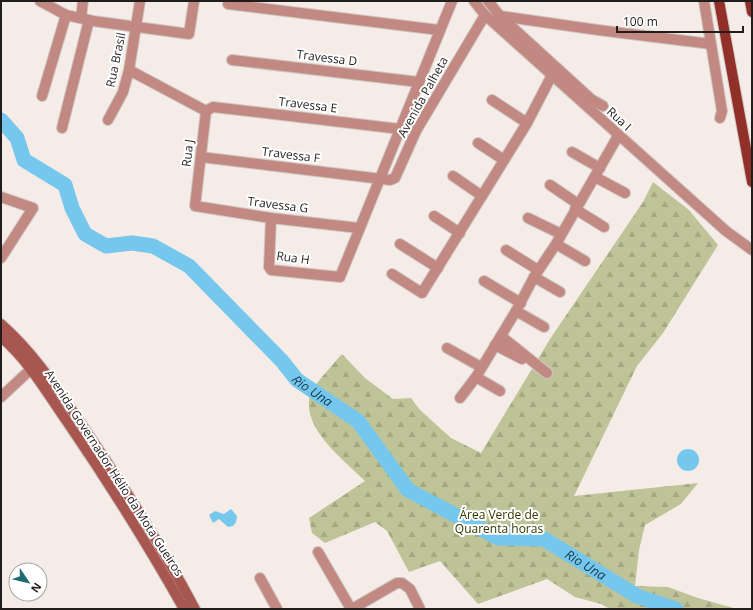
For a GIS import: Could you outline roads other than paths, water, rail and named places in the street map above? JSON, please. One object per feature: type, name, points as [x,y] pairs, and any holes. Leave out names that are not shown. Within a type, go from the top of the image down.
[{"type":"main road","points":[[719,1],[752,182]]},
{"type":"main road","points":[[750,1],[752,12]]},
{"type":"main road","name":"Avenida Governador Hélio da Mota Gueiros","points":[[1,324],[17,338],[39,362],[124,486],[162,548],[195,609]]},
{"type":"main road","name":"Avenida Governador Hélio da Mota Gueiros","points":[[1,337],[20,354],[31,369],[126,512],[184,609]]},
{"type":"street","points":[[40,1],[66,15],[189,34],[194,1]]},
{"type":"street","points":[[62,128],[85,19],[83,1]]},
{"type":"street","name":"Rua Brasil","points":[[108,120],[123,92],[129,70],[140,1]]},
{"type":"street","points":[[358,228],[452,1]]},
{"type":"street","name":"Rua I","points":[[474,1],[485,15],[618,136],[726,231],[752,250]]},
{"type":"street","points":[[488,1],[500,16],[591,99],[603,106]]},
{"type":"street","points":[[704,1],[722,111],[720,118]]},
{"type":"street","points":[[228,4],[439,30]]},
{"type":"street","points":[[42,96],[66,15]]},
{"type":"street","name":"Avenida Palheta","points":[[379,178],[390,180],[395,178],[416,132],[485,15]]},
{"type":"street","points":[[500,16],[711,44]]},
{"type":"street","name":"Travessa D","points":[[232,60],[419,82]]},
{"type":"street","points":[[129,70],[210,109]]},
{"type":"street","points":[[392,274],[422,293],[527,123],[552,75]]},
{"type":"street","points":[[492,100],[527,123]]},
{"type":"street","name":"Travessa E","points":[[210,109],[400,128]]},
{"type":"street","name":"Rua J","points":[[195,206],[201,157],[210,109]]},
{"type":"street","points":[[460,398],[476,377],[536,274],[556,244],[618,136]]},
{"type":"street","points":[[478,143],[504,160]]},
{"type":"street","points":[[572,152],[625,193]]},
{"type":"street","name":"Travessa F","points":[[201,157],[379,178]]},
{"type":"street","points":[[453,176],[482,196]]},
{"type":"street","points":[[550,185],[604,227]]},
{"type":"street","points":[[1,197],[33,208],[3,252]]},
{"type":"street","name":"Travessa G","points":[[195,206],[271,218],[358,228]]},
{"type":"street","points":[[434,216],[460,233]]},
{"type":"street","name":"Rua H","points":[[271,218],[269,267],[271,270],[340,277],[358,228]]},
{"type":"street","points":[[528,218],[561,234]]},
{"type":"street","points":[[400,244],[438,268]]},
{"type":"street","points":[[556,244],[585,261]]},
{"type":"street","points":[[506,250],[560,292]]},
{"type":"street","points":[[484,281],[544,328]]},
{"type":"street","points":[[498,340],[524,360]]},
{"type":"street","points":[[498,340],[547,373]]},
{"type":"street","points":[[447,348],[481,367]]},
{"type":"street","points":[[1,397],[31,369]]},
{"type":"street","points":[[476,377],[500,391]]},
{"type":"street","points":[[318,552],[352,609],[397,583],[402,583],[410,589],[420,609]]},
{"type":"street","points":[[260,578],[277,609]]},
{"type":"water","points":[[688,449],[696,452],[699,460],[696,468],[688,471],[680,468],[677,460],[680,452]]},
{"type":"water","points":[[231,509],[237,516],[236,522],[233,526],[228,527],[219,519],[213,523],[209,515],[215,511],[224,514]]},
{"type":"waterway","name":"Rio Una","points":[[1,120],[17,138],[24,160],[65,185],[72,208],[85,234],[106,246],[132,243],[153,246],[189,266],[282,361],[297,380],[358,421],[408,490],[498,538],[544,539],[637,596],[676,609]]},
{"type":"park label","name":"Área Verde de Quarenta horas","points":[[499,522]]}]
